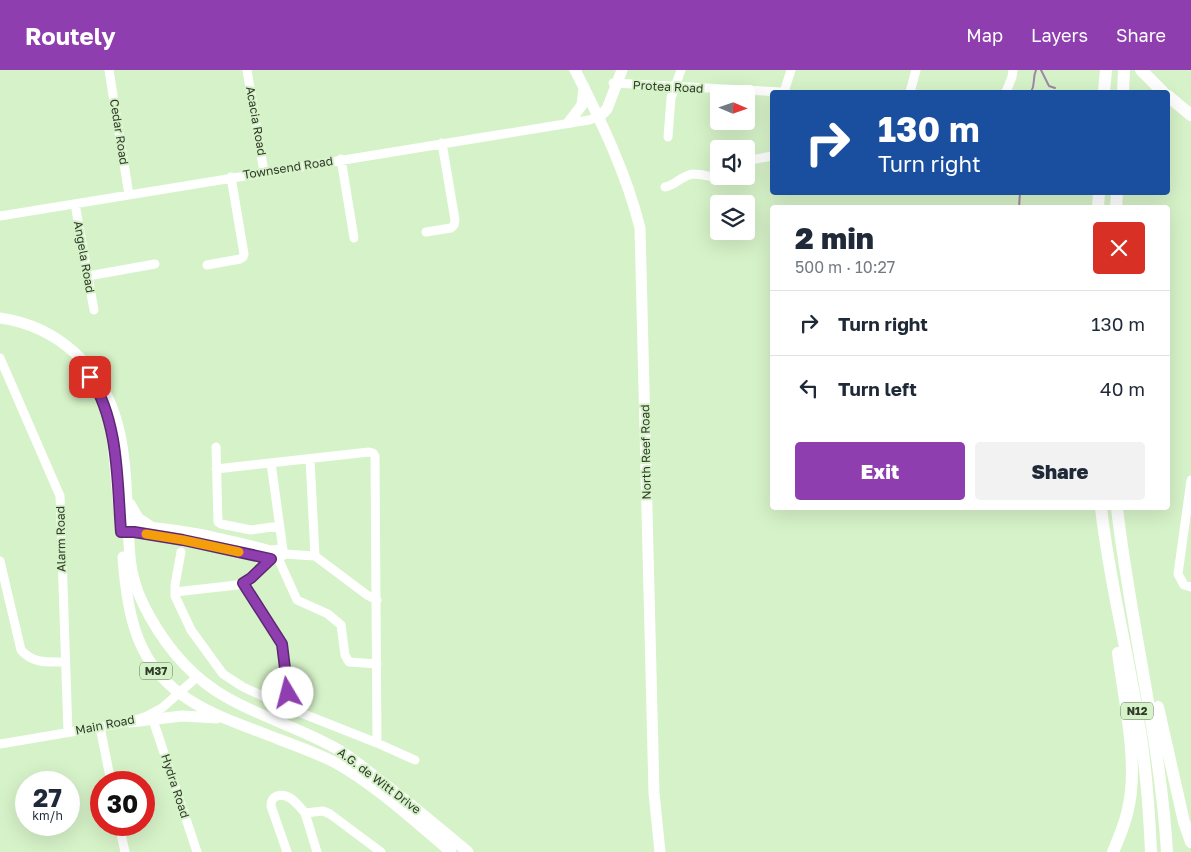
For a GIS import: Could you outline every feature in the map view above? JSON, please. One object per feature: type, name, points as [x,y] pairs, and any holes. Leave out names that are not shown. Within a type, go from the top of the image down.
[{"type":"highway","points":[[1104,90],[1106,70]]},
{"type":"highway","points":[[1123,90],[1124,70]]},
{"type":"highway","points":[[1144,74],[1161,90]]},
{"type":"highway","points":[[1170,98],[1191,115]]},
{"type":"highway","name":"N12","points":[[1101,510],[1110,571],[1138,719],[1149,800],[1151,852]]},
{"type":"highway","name":"N12","points":[[1117,510],[1155,738],[1164,808],[1166,852]]},
{"type":"highway","points":[[1110,571],[1132,778],[1129,808],[1122,832],[1113,852]]},
{"type":"highway","points":[[1131,595],[1184,822],[1191,842]]},
{"type":"main road","name":"North Reef Road","points":[[575,70],[609,139],[628,187],[640,228],[654,795],[652,852]]},
{"type":"main road","points":[[609,139],[609,119],[618,70]]},
{"type":"main road","points":[[597,113],[615,87],[622,70]]},
{"type":"main road","points":[[573,121],[582,105],[584,88]]},
{"type":"main road","name":"A.G. de Witt Drive","points":[[0,318],[30,325],[58,339],[81,358],[90,369],[110,404],[120,432],[125,482],[126,597],[136,635],[155,670],[178,692],[192,702],[231,721],[332,761],[386,791]]},
{"type":"main road","name":"A.G. de Witt Drive","points":[[0,326],[23,329],[56,343],[79,363],[96,386],[110,422],[132,571],[144,604],[162,636],[197,676],[231,700],[325,742],[346,754],[452,852]]},
{"type":"main road","points":[[125,482],[133,513],[142,522],[150,526]]},
{"type":"main road","points":[[130,722],[192,716],[231,721]]},
{"type":"main road","name":"North Reef Road","points":[[654,795],[660,852]]},
{"type":"main road","name":"A.G. de Witt Drive","points":[[405,807],[468,852]]},
{"type":"street","name":"Cedar Road","points":[[109,70],[129,194]]},
{"type":"street","name":"Acacia Road","points":[[247,70],[264,172]]},
{"type":"street","points":[[668,137],[671,98],[681,70]]},
{"type":"street","points":[[784,90],[791,70]]},
{"type":"street","points":[[911,90],[916,70]]},
{"type":"street","points":[[1007,90],[1013,70]]},
{"type":"street","name":"Protea Road","points":[[615,87],[770,92]]},
{"type":"street","name":"Townsend Road","points":[[0,216],[573,121],[597,113]]},
{"type":"street","points":[[426,232],[454,225],[455,220],[442,143]]},
{"type":"street","points":[[755,159],[770,156]]},
{"type":"street","points":[[341,159],[354,238]]},
{"type":"street","points":[[665,187],[671,186],[685,176],[692,174],[710,177]]},
{"type":"street","points":[[207,265],[243,257],[244,254],[231,177]]},
{"type":"street","name":"Angela Road","points":[[75,204],[94,310]]},
{"type":"street","points":[[88,276],[155,264]]},
{"type":"street","name":"Alarm Road","points":[[0,358],[60,496],[68,732]]},
{"type":"street","points":[[216,447],[218,522],[244,529],[279,526]]},
{"type":"street","points":[[216,469],[369,452],[375,456],[377,742]]},
{"type":"street","points":[[310,459],[315,556]]},
{"type":"street","points":[[272,463],[279,526],[276,555],[297,600],[328,614],[341,625],[345,655],[349,662],[377,664]]},
{"type":"street","points":[[1191,480],[1178,574],[1184,585],[1191,587]]},
{"type":"street","points":[[125,529],[150,526],[194,531],[240,542],[276,555]]},
{"type":"street","points":[[125,529],[237,552],[315,556],[366,595],[377,600]]},
{"type":"street","points":[[237,552],[240,542]]},
{"type":"street","points":[[181,552],[175,592],[178,604],[188,624],[222,674],[243,687],[291,709],[377,742],[415,760]]},
{"type":"street","points":[[175,592],[243,583],[276,555]]},
{"type":"street","points":[[0,561],[21,650],[28,658],[36,661],[65,662]]},
{"type":"street","points":[[243,583],[282,644],[291,709]]},
{"type":"street","name":"Main Road","points":[[0,744],[130,722],[156,712],[197,676]]},
{"type":"street","name":"Hydra Road","points":[[153,720],[197,852]]},
{"type":"street","points":[[100,727],[109,771]]},
{"type":"street","points":[[288,852],[271,806],[274,797],[280,795],[291,798],[305,813],[317,852]]},
{"type":"street","points":[[305,813],[323,811],[330,814],[381,852]]},
{"type":"street","points":[[121,836],[125,852]]},
{"type":"waterway","points":[[1032,90],[1036,70]]},
{"type":"waterway","points":[[1041,70],[1049,86],[1055,88]]},
{"type":"waterway","points":[[1019,205],[1020,195]]},
{"type":"slow traffic","points":[[146,534],[239,552]]},
{"type":"route","points":[[90,377],[101,395],[110,422],[121,532],[134,532],[183,540],[271,559],[243,583],[282,644],[288,693]]}]
